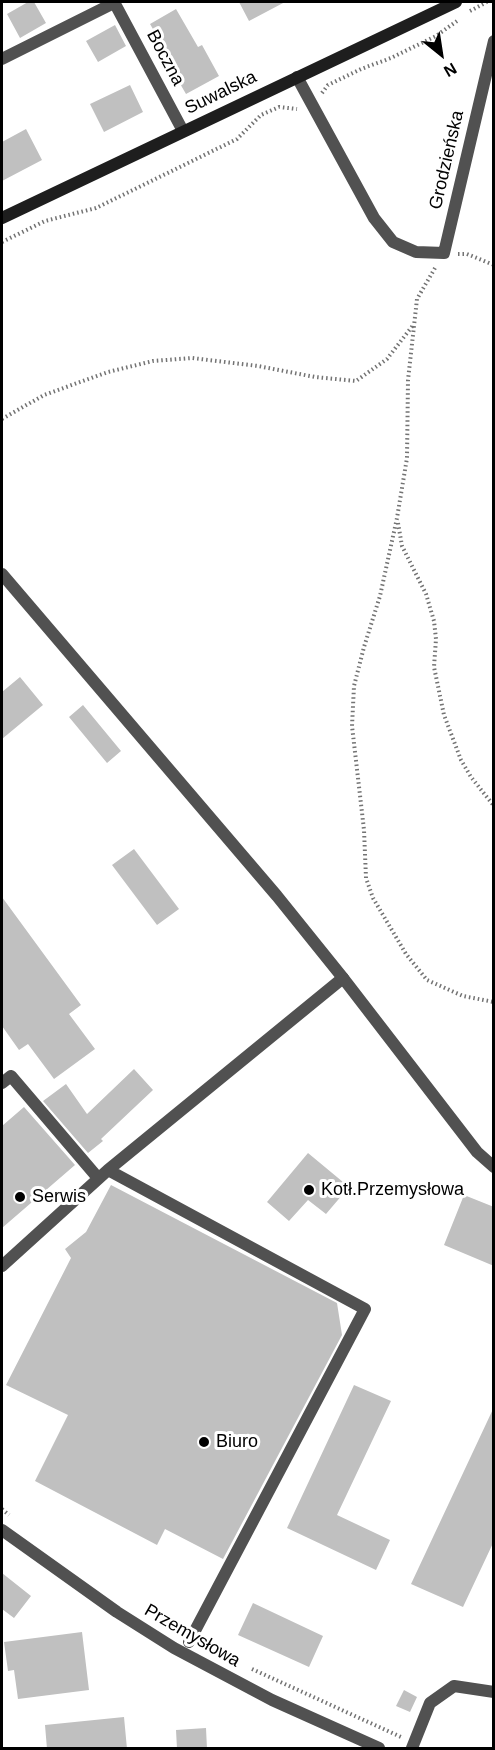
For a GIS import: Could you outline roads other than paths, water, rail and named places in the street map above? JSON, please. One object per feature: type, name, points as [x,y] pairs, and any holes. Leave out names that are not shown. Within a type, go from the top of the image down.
[{"type":"street","name":"Boczna","points":[[2,59],[114,2],[183,131]]},
{"type":"street","name":"Suwalska","points":[[2,218],[456,2]]},
{"type":"street","name":"Grodzieńska","points":[[297,77],[374,218],[393,242],[416,252],[444,253],[492,49]]},
{"type":"street","points":[[2,574],[249,862],[343,978],[477,1152],[494,1167]]},
{"type":"street","points":[[2,1266],[98,1178],[343,978]]},
{"type":"street","points":[[2,1083],[11,1076],[98,1178]]},
{"type":"street","points":[[108,1170],[365,1309],[189,1642]]},
{"type":"street","name":"Przemysłowa","points":[[2,1530],[117,1612],[174,1648],[272,1700],[379,1749]]},
{"type":"street","points":[[412,1749],[430,1703],[454,1686],[494,1692]]},
{"type":"place","name":"Kotł.Przemysłowa","points":[[309,1190]]},
{"type":"place","name":"Serwis","points":[[20,1197]]},
{"type":"place","name":"Biuro","points":[[204,1442]]}]
